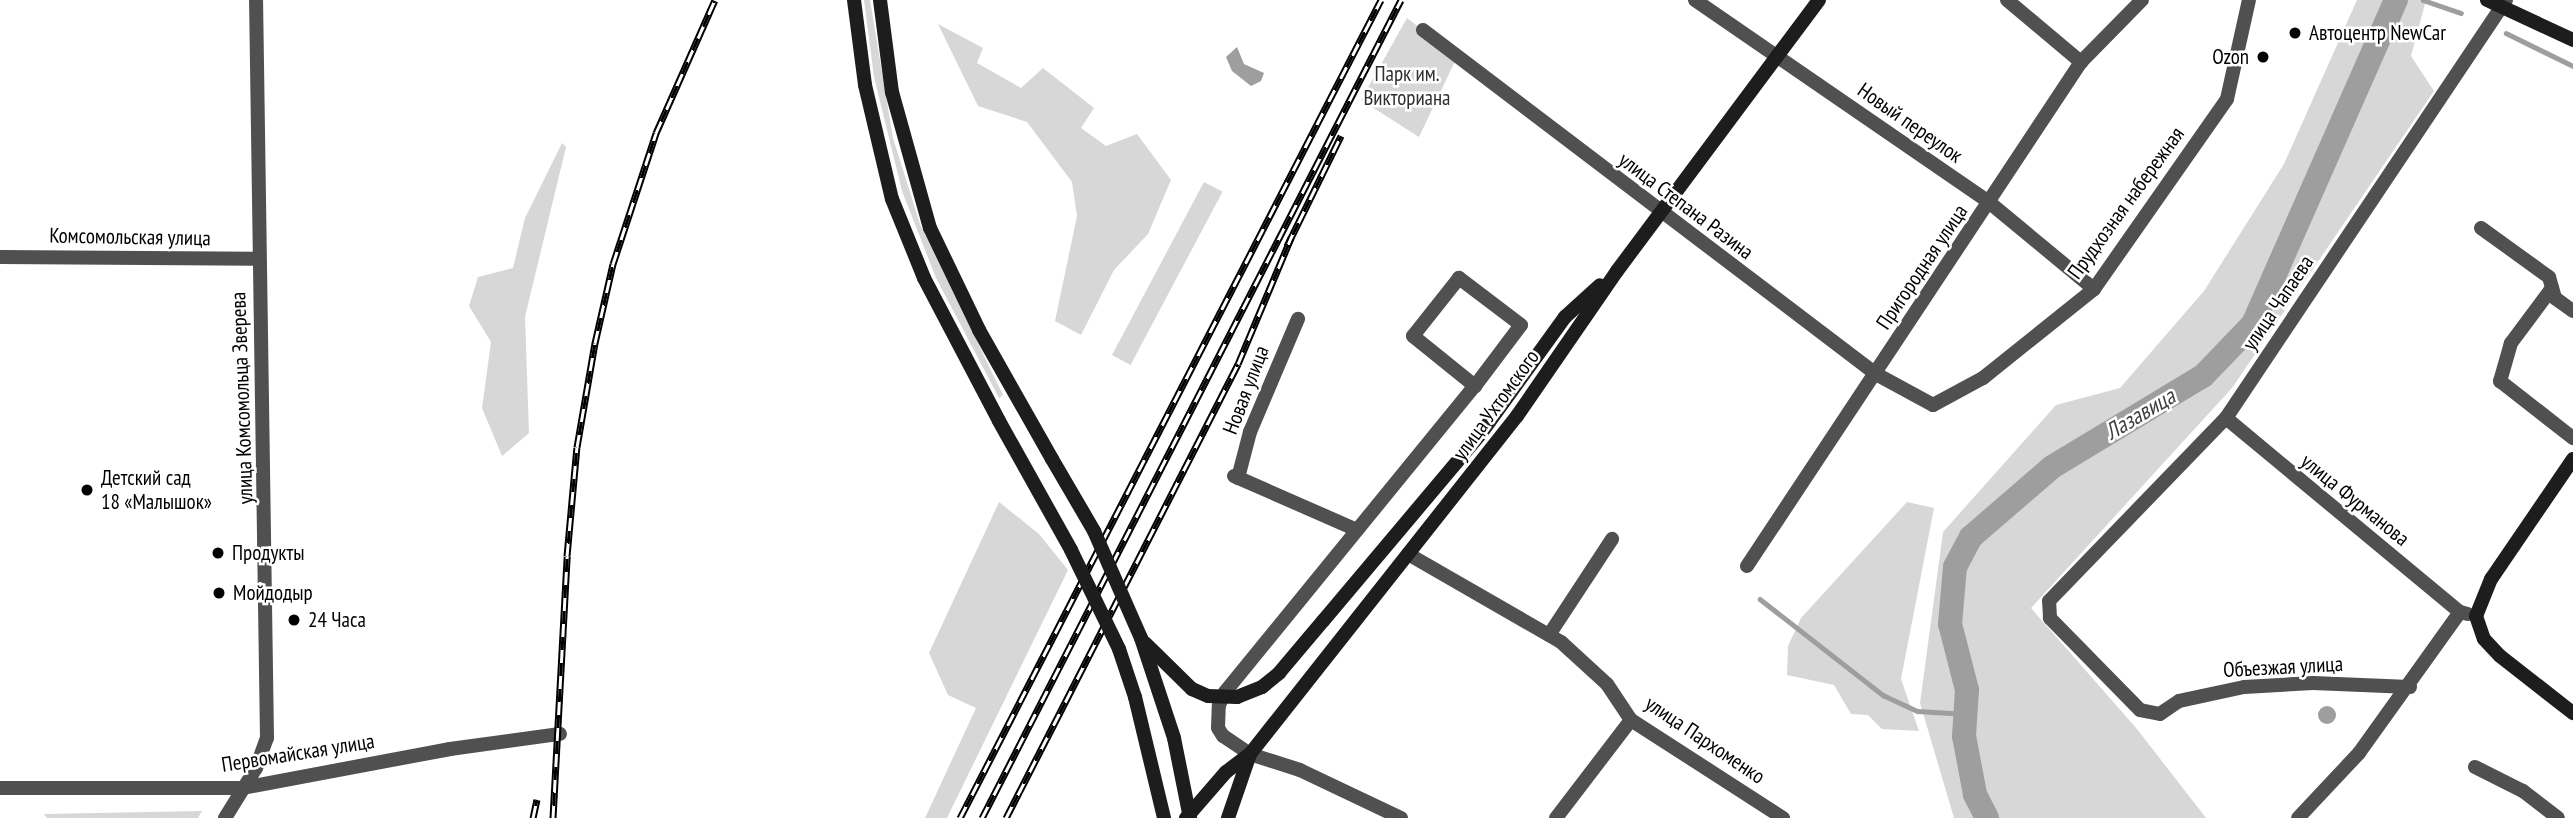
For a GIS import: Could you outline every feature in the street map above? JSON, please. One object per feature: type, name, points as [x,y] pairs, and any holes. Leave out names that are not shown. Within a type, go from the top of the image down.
[{"type":"main road","points":[[854,0],[865,85],[892,199],[923,278],[1071,550],[1119,649],[1135,697],[1164,818]]},
{"type":"main road","points":[[880,0],[891,92],[916,189],[947,267],[1021,408],[1094,531],[1141,638],[1174,738],[1188,818]]},
{"type":"main road","name":"улица Ухтомского","points":[[1188,818],[1226,772],[1250,754],[1517,416],[1616,271],[1819,0]]},
{"type":"main road","points":[[2487,0],[2505,3],[2573,40]]},
{"type":"main road","points":[[1141,638],[1192,689],[1208,696],[1237,697],[1262,687],[1279,673],[1482,432],[1565,317],[1616,271]]},
{"type":"main road","points":[[2573,459],[2491,579],[2476,616],[2484,639],[2501,656],[2573,713]]},
{"type":"main road","points":[[1228,818],[1250,754]]},
{"type":"street","name":"улица Комсомольца Зверева","points":[[225,818],[267,738],[268,532],[259,259],[256,0]]},
{"type":"street","name":"Новый переулок","points":[[1695,0],[1990,204],[2094,289]]},
{"type":"street","points":[[2007,0],[2081,62]]},
{"type":"street","name":"Пригородная улица","points":[[1747,566],[1990,204],[2081,62],[2141,0]]},
{"type":"street","name":"Прудхозная набережная","points":[[1933,405],[1983,378],[2094,289],[2227,99],[2249,0]]},
{"type":"street","name":"улица Чапаева","points":[[2049,601],[2226,418],[2505,3]]},
{"type":"street","name":"улица Степана Разина","points":[[1423,30],[1660,213],[1876,374],[1933,405]]},
{"type":"street","points":[[2481,228],[2549,277],[2555,298],[2573,311]]},
{"type":"street","name":"Комсомольская улица","points":[[0,257],[259,259]]},
{"type":"street","points":[[1401,818],[1300,770],[1250,754],[1218,728],[1225,692],[1475,386],[1521,325],[1459,278],[1413,336],[1475,386]]},
{"type":"street","points":[[2552,288],[2511,343],[2500,381],[2573,438]]},
{"type":"street","name":"Новая улица","points":[[1298,319],[1250,432],[1236,477],[1357,530]]},
{"type":"street","name":"улица Фурманова","points":[[2226,418],[2460,611]]},
{"type":"street","points":[[1549,635],[1612,539]]},
{"type":"street","name":"улица Пархоменко","points":[[1408,554],[1549,635],[1607,684],[1630,720],[1783,818]]},
{"type":"street","name":"Объезжая улица","points":[[2049,601],[2050,618],[2140,710],[2160,714],[2179,701],[2244,687],[2313,683],[2410,687]]},
{"type":"street","points":[[2298,818],[2359,753],[2410,687],[2460,611],[2476,616]]},
{"type":"street","points":[[1556,818],[1630,720]]},
{"type":"street","name":"Первомайская улица","points":[[0,788],[242,788],[437,751],[560,734]]},
{"type":"street","points":[[2475,767],[2523,791],[2558,818]]},
{"type":"green space","points":[[864,0],[870,0],[893,138],[920,224],[1003,395],[999,398],[936,278],[902,191],[874,77]]},
{"type":"green space","points":[[2357,0],[2426,0],[2411,56],[2434,91],[2232,388],[2031,608],[2137,729],[2206,818],[1954,818],[1920,703],[1943,532],[2056,405],[2120,388],[2204,291],[2284,164]]},
{"type":"green space","name":"Парк им. Викториана","points":[[1407,18],[1457,57],[1419,137],[1361,100]]},
{"type":"green space","points":[[938,24],[983,48],[977,63],[1021,88],[1043,68],[1094,108],[1081,128],[1106,146],[1137,134],[1171,180],[1148,234],[1114,270],[1081,335],[1055,321],[1077,216],[1072,182],[1027,122],[978,106]]},
{"type":"green space","points":[[562,143],[566,147],[525,317],[529,433],[502,456],[482,408],[491,342],[469,306],[478,277],[513,268],[525,218]]},
{"type":"green space","points":[[1204,182],[1223,192],[1131,365],[1112,355]]},
{"type":"green space","points":[[999,502],[1039,534],[1068,570],[947,818],[925,818],[976,708],[948,695],[929,653]]},
{"type":"green space","points":[[1907,502],[1934,508],[1901,679],[1919,731],[1882,729],[1868,715],[1851,714],[1834,685],[1787,675],[1788,646],[1801,618]]},
{"type":"green space","points":[[202,811],[198,818],[47,818],[44,814]]},
{"type":"shaded area","points":[[1237,47],[1244,64],[1264,73],[1261,81],[1251,86],[1232,71],[1226,57]]},
{"type":"shaded area","points":[[2327,706],[2333,709],[2336,715],[2333,721],[2327,724],[2321,721],[2318,715],[2321,709]]},
{"type":"waterway","name":"Лазавица","points":[[1987,818],[1975,794],[1964,736],[1967,690],[1950,624],[1955,567],[1971,537],[2052,467],[2203,376],[2253,324],[2396,0]]},
{"type":"waterway","points":[[2423,0],[2461,13]]},
{"type":"waterway","points":[[2506,33],[2573,66]]},
{"type":"waterway","points":[[1760,599],[1883,695],[1918,711],[1966,714]]},
{"type":"railway","points":[[553,818],[567,556],[577,447],[595,343],[613,264],[656,133],[715,0]]},
{"type":"railway","points":[[960,818],[1381,0]]},
{"type":"railway","points":[[982,818],[1401,0]]},
{"type":"railway","points":[[1287,246],[1341,136]]},
{"type":"railway","points":[[1006,818],[1238,364],[1291,238]]},
{"type":"railway","points":[[533,818],[537,799]]},
{"type":"place","name":"Автоцентр NewCar","points":[[2295,33]]},
{"type":"place","name":"Ozon","points":[[2263,57]]},
{"type":"place","name":"Детский сад 18 «Малышок»","points":[[87,490]]},
{"type":"place","name":"Продукты","points":[[218,553]]},
{"type":"place","name":"Мойдодыр","points":[[219,593]]},
{"type":"place","name":"24 Часа","points":[[294,620]]}]
